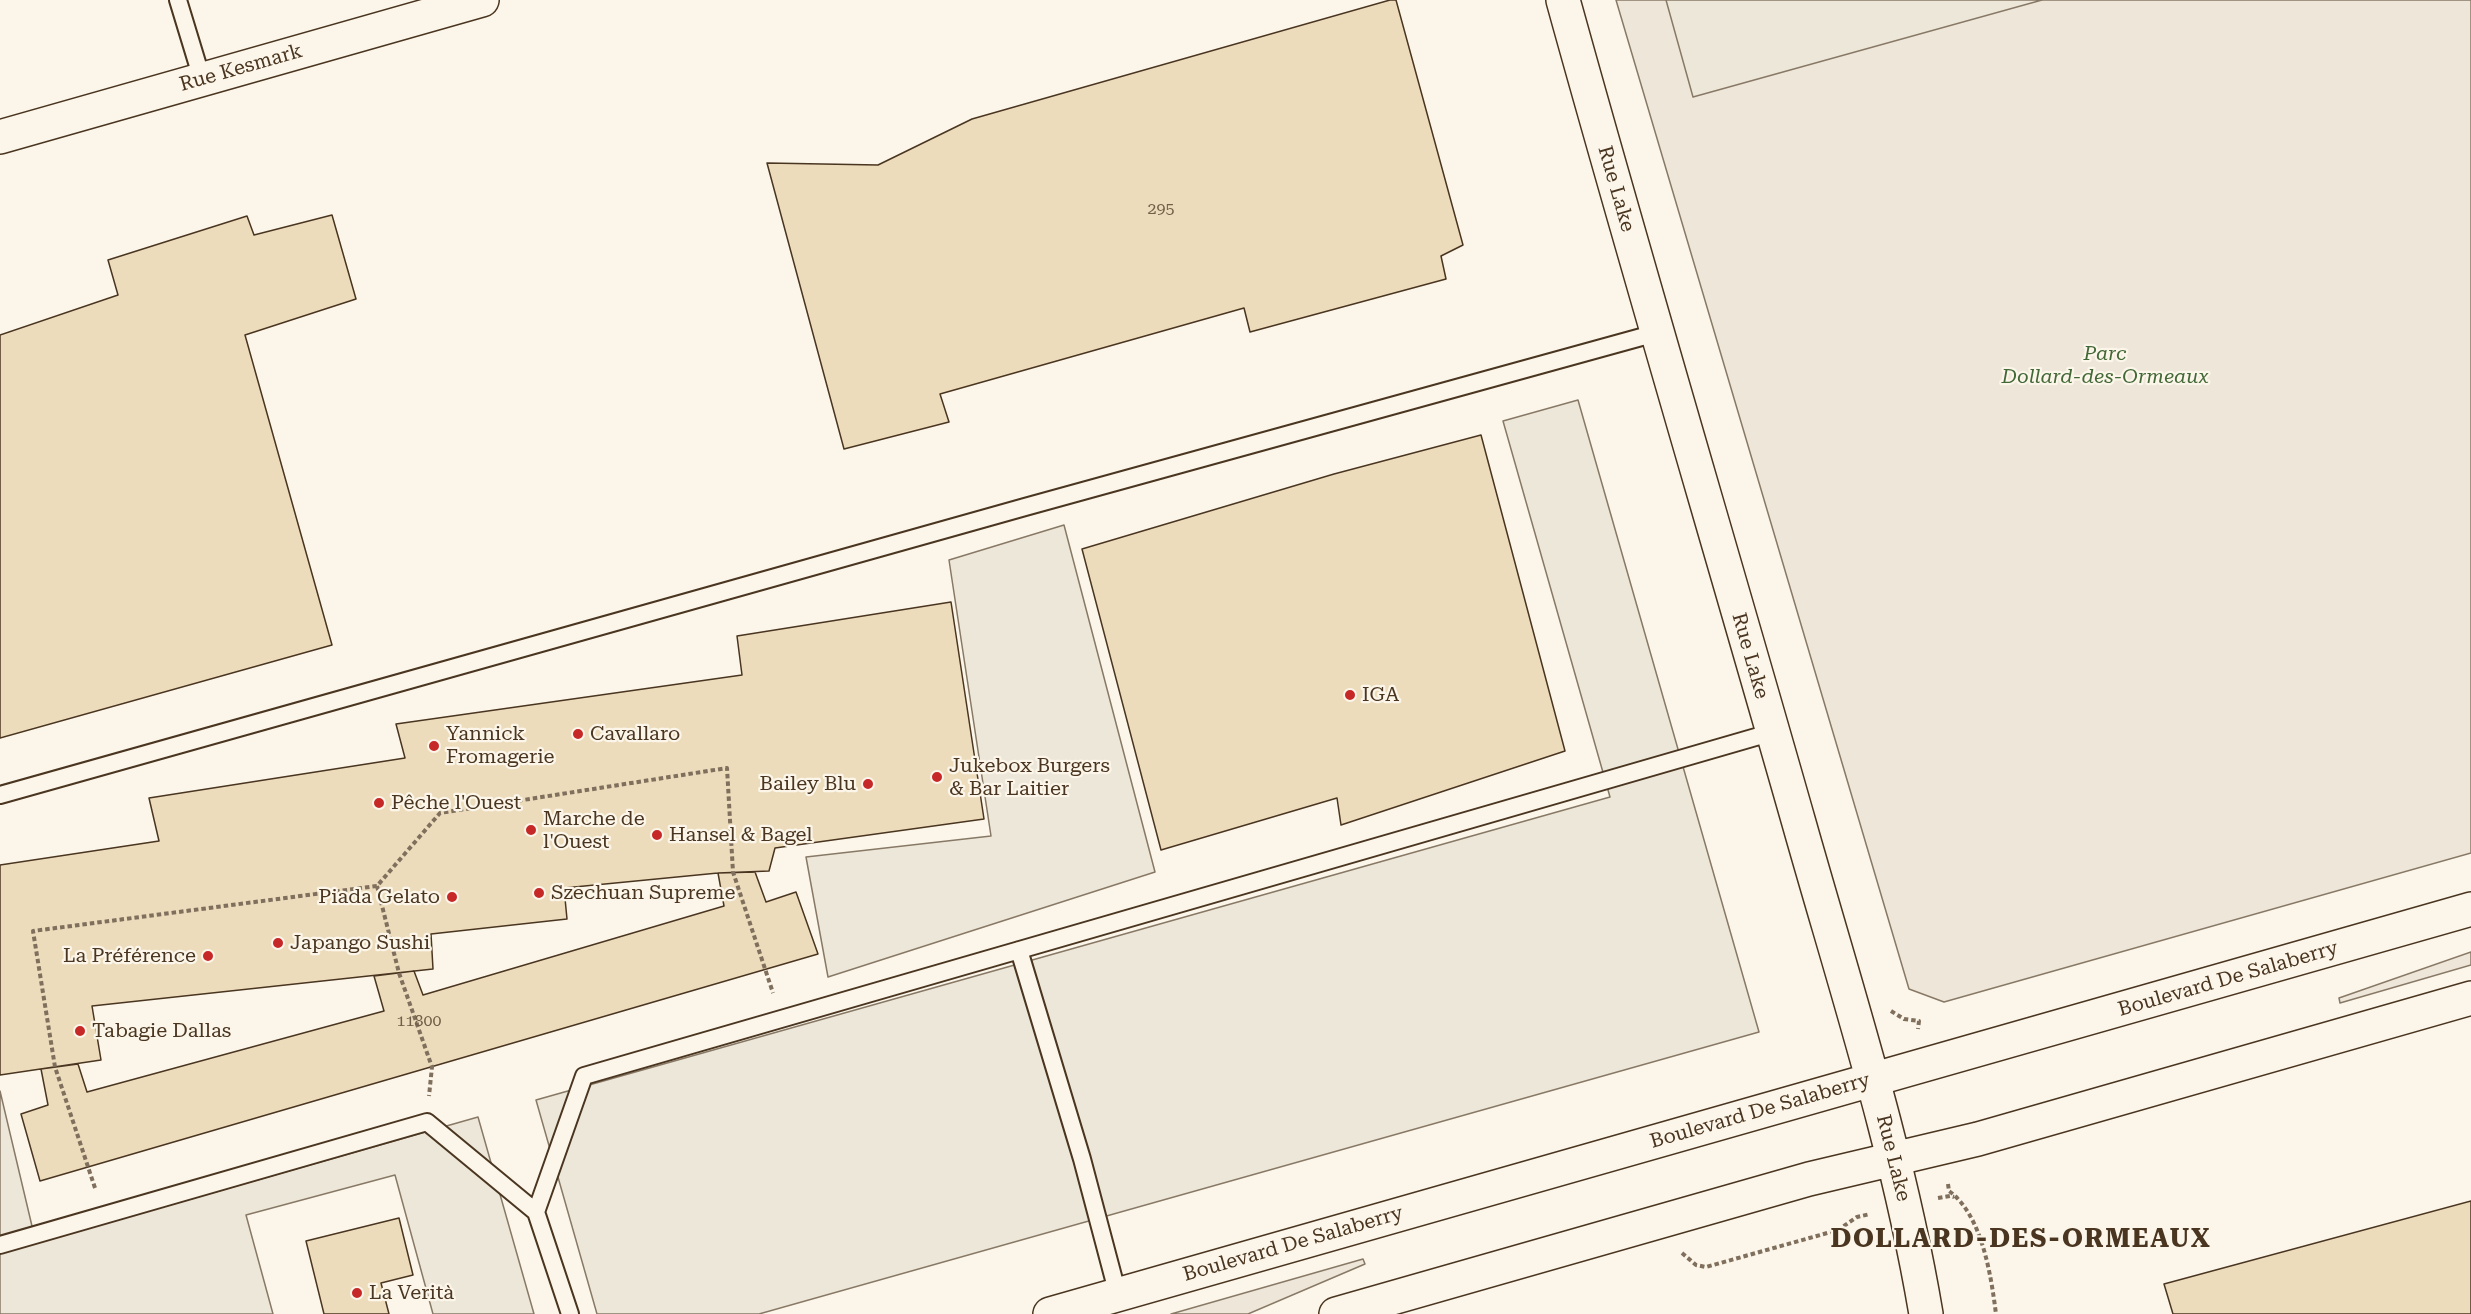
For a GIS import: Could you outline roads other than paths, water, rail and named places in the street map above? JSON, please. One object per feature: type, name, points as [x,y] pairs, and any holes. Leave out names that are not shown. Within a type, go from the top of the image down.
[{"type":"street","name":"Rue Kesmark","points":[[0,137],[482,0]]},
{"type":"street","name":"Rue Lake","points":[[1563,0],[1656,333],[1873,1080],[1911,1235],[1926,1314]]},
{"type":"street","name":"Boulevard De Salaberry","points":[[1050,1314],[2471,909]]},
{"type":"street","points":[[1336,1314],[1799,1182],[1978,1139],[2471,998]]},
{"type":"lane","points":[[178,0],[202,79]]},
{"type":"lane","points":[[0,795],[1025,507],[1656,333]]},
{"type":"lane","points":[[536,1212],[584,1076],[1773,732]]},
{"type":"lane","points":[[1019,950],[1082,1159],[1118,1294]]},
{"type":"lane","points":[[0,1245],[428,1122],[536,1212],[570,1314]]},
{"type":"place","name":"IGA","points":[[1350,695]]},
{"type":"place","name":"Cavallaro","points":[[578,734]]},
{"type":"place","name":"Yannick Fromagerie","points":[[434,746]]},
{"type":"place","name":"Jukebox Burgers & Bar Laitier","points":[[937,777]]},
{"type":"place","name":"Bailey Blu","points":[[868,784]]},
{"type":"place","name":"Pêche l'Ouest","points":[[379,803]]},
{"type":"place","name":"Marche de l'Ouest","points":[[531,830]]},
{"type":"place","name":"Hansel & Bagel","points":[[657,835]]},
{"type":"place","name":"Szechuan Supreme","points":[[539,893]]},
{"type":"place","name":"Piada Gelato","points":[[452,897]]},
{"type":"place","name":"Japango Sushi","points":[[278,943]]},
{"type":"place","name":"La Préférence","points":[[208,956]]},
{"type":"place","name":"Tabagie Dallas","points":[[80,1031]]},
{"type":"place","name":"La Verità","points":[[357,1293]]},
{"type":"district","name":"DOLLARD-DES-ORMEAUX","points":[[2021,1239]]},
{"type":"park label","name":"Parc Dollard-des-Ormeaux","points":[[2105,366]]}]
